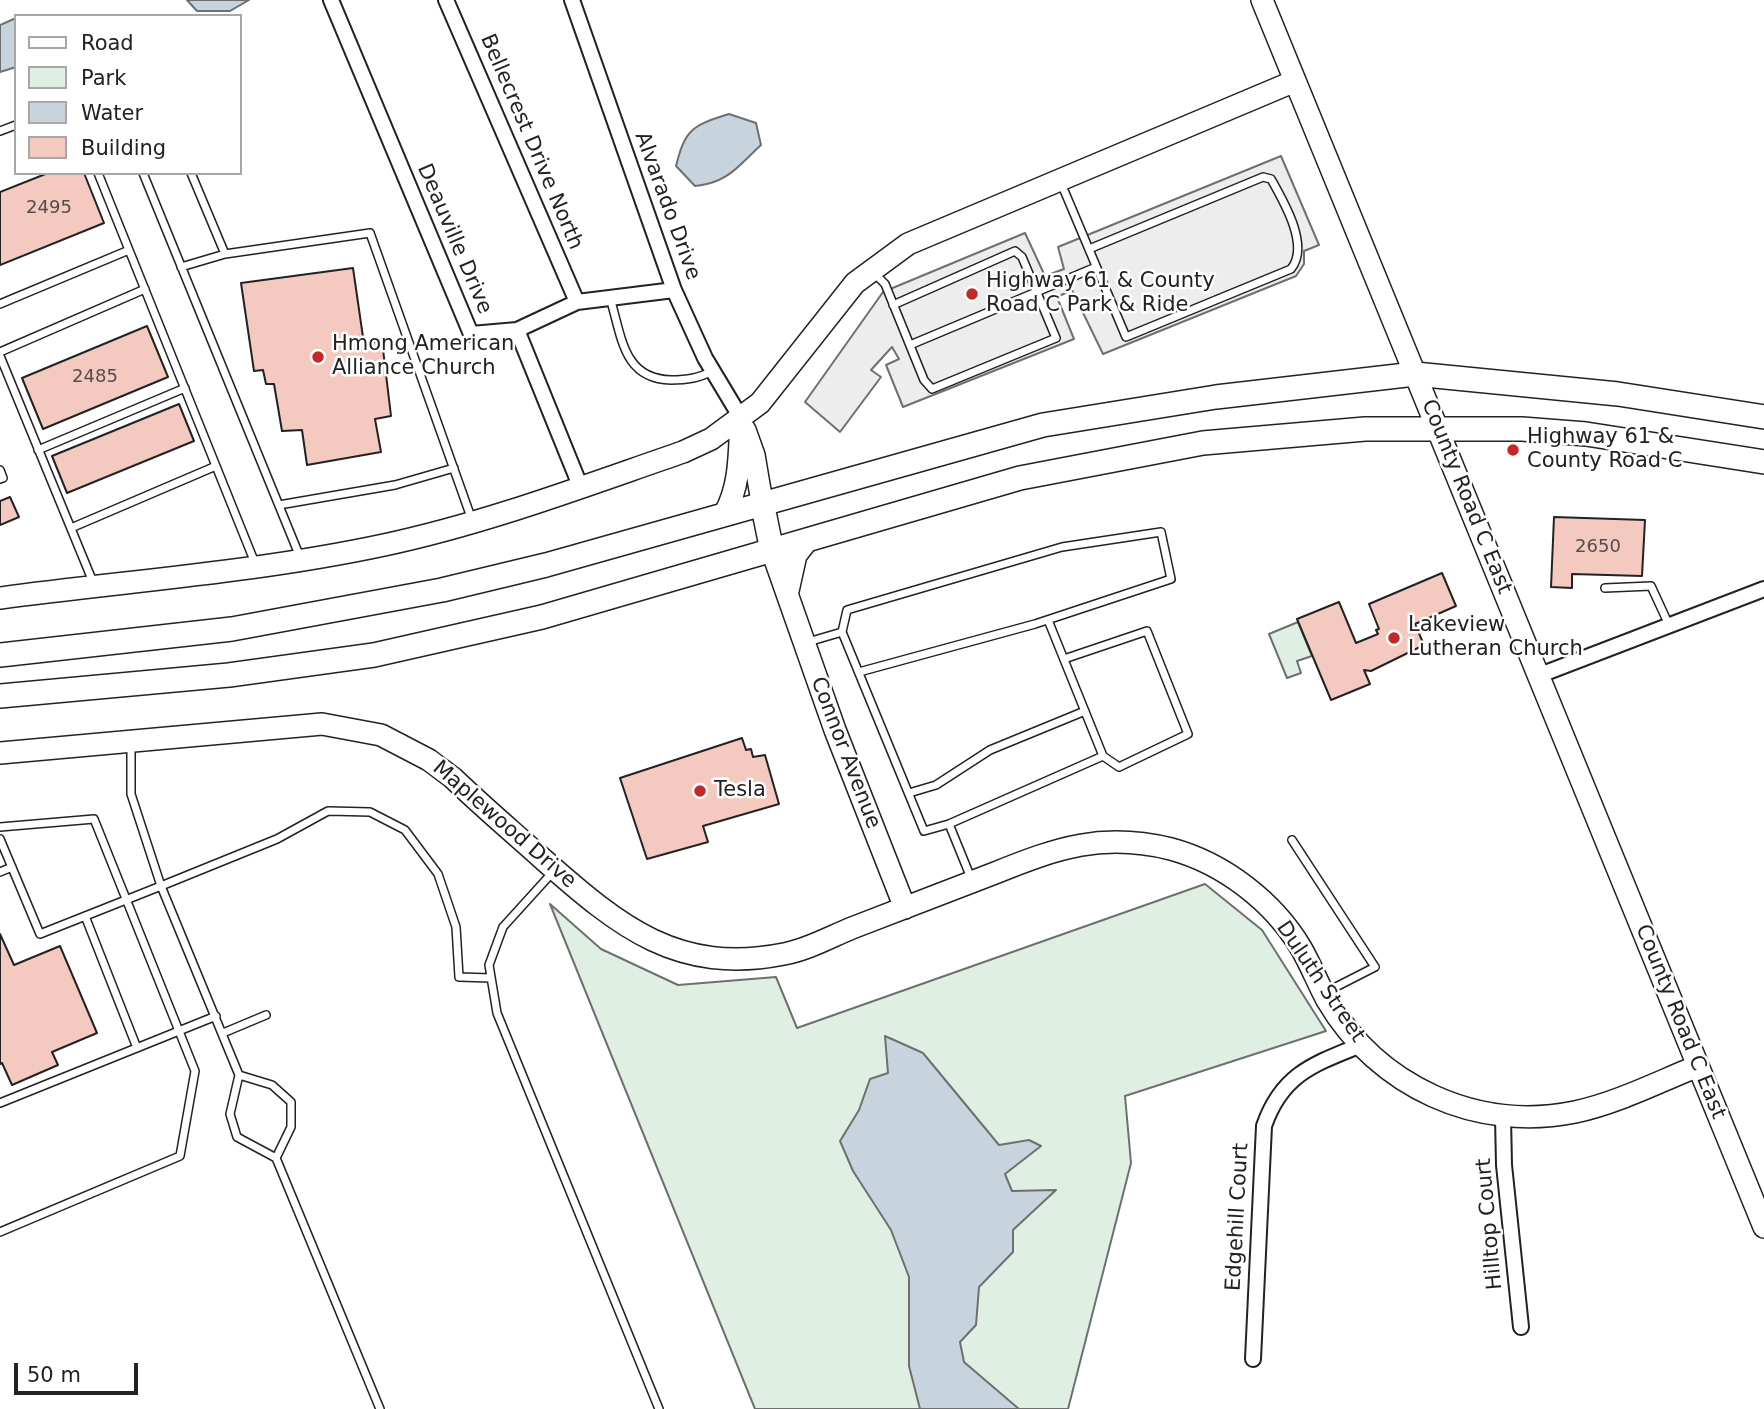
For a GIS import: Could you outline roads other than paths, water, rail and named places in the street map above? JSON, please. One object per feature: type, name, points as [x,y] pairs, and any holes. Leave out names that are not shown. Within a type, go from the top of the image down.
[{"type":"main road","points":[[0,655],[126,643],[337,611],[546,565],[1043,425],[1216,397],[1415,374],[1618,394],[1764,417]]},
{"type":"main road","points":[[0,696],[229,675],[374,655],[542,617],[1020,478],[1120,457],[1287,434],[1437,427],[1586,434],[1764,462]]},
{"type":"main road","name":"Connor Avenue","points":[[762,502],[772,551]]},
{"type":"street","name":"Deauville Drive","points":[[331,0],[471,334],[517,330],[581,488]]},
{"type":"street","name":"Bellecrest Drive North","points":[[446,0],[577,302]]},
{"type":"street","name":"Alvarado Drive","points":[[572,0],[674,290],[713,371],[741,418]]},
{"type":"street","name":"County Road C East","points":[[1262,0],[1764,1227]]},
{"type":"street","points":[[0,598],[302,561],[474,523],[683,452],[711,439],[760,403],[835,306],[871,270],[922,236],[1295,81]]},
{"type":"street","points":[[517,330],[577,302],[674,290]]},
{"type":"street","points":[[741,418],[754,455],[762,502]]},
{"type":"street","points":[[725,513],[734,497],[738,480],[741,418]]},
{"type":"street","points":[[787,597],[793,563],[807,541]]},
{"type":"street","name":"Connor Avenue","points":[[772,551],[835,730],[905,908]]},
{"type":"street","points":[[1540,675],[1764,589]]},
{"type":"street","name":"Maplewood Drive","points":[[0,753],[292,724],[352,728],[381,735],[403,745],[445,772],[613,919],[638,935],[666,947],[725,959],[789,953],[905,908]]},
{"type":"street","name":"Duluth Street","points":[[905,908],[1059,847],[1083,843],[1123,842],[1172,850],[1217,868],[1265,904],[1301,949],[1323,993],[1361,1045],[1385,1067],[1415,1088],[1470,1111],[1503,1117],[1550,1116],[1579,1111],[1698,1066]]},
{"type":"street","name":"Edgehill Court","points":[[1253,1359],[1264,1126],[1270,1108],[1296,1076],[1314,1064],[1361,1045]]},
{"type":"street","name":"Hilltop Court","points":[[1503,1117],[1504,1165],[1521,1327]]},
{"type":"lane","points":[[99,175],[257,567]]},
{"type":"lane","points":[[144,175],[302,561]]},
{"type":"lane","points":[[192,175],[225,254]]},
{"type":"lane","points":[[1060,179],[1096,267],[1126,337],[1290,269],[1297,262],[1299,243],[1277,190],[1271,179],[1263,177],[1089,249]]},
{"type":"lane","points":[[181,267],[225,254],[370,233],[474,523]]},
{"type":"lane","points":[[0,304],[129,250]]},
{"type":"lane","points":[[871,270],[885,284],[893,305],[909,345],[924,380],[932,389],[1056,338],[1022,257],[1015,250],[893,305]]},
{"type":"lane","points":[[909,345],[1096,267]]},
{"type":"lane","points":[[94,585],[0,354],[145,289]]},
{"type":"lane","points":[[610,298],[630,360],[639,371],[652,380],[694,380],[713,371]]},
{"type":"lane","points":[[38,450],[185,388]]},
{"type":"lane","points":[[71,528],[216,466]]},
{"type":"lane","points":[[279,505],[396,485],[454,468]]},
{"type":"lane","points":[[0,470],[3,478],[0,479]]},
{"type":"lane","points":[[859,672],[1048,620],[1171,579],[1161,532],[1062,547],[847,610],[842,632],[924,831],[949,824],[1104,756]]},
{"type":"lane","points":[[1605,588],[1651,586],[1669,625]]},
{"type":"lane","points":[[1048,620],[1085,711],[1104,756],[1119,767],[1188,734],[1147,631],[1064,659]]},
{"type":"lane","points":[[804,644],[842,632]]},
{"type":"lane","points":[[909,793],[936,785],[990,750],[1085,711]]},
{"type":"lane","points":[[131,740],[131,794],[161,886],[239,1075],[230,1114],[237,1137],[276,1158],[380,1409]]},
{"type":"lane","points":[[0,839],[40,934],[277,839],[328,811],[370,811],[405,830],[438,874],[456,927],[459,977],[491,978]]},
{"type":"lane","points":[[0,827],[94,819],[181,1030],[195,1071],[180,1156],[0,1232]]},
{"type":"lane","points":[[949,824],[972,881]]},
{"type":"lane","points":[[1292,840],[1375,967],[1323,993]]},
{"type":"lane","points":[[0,872],[12,867]]},
{"type":"lane","points":[[555,869],[503,927],[489,965],[491,978],[498,1013],[659,1409]]},
{"type":"lane","points":[[85,916],[137,1048]]},
{"type":"lane","points":[[223,1033],[266,1015]]},
{"type":"lane","points":[[0,1104],[216,1016]]},
{"type":"lane","points":[[239,1075],[272,1085],[291,1102],[291,1127],[276,1158]]},
{"type":"water","points":[[187,0],[249,0],[230,11],[197,11]]},
{"type":"water","points":[[14,19],[14,68],[0,72],[0,25]]},
{"type":"water","points":[[729,114],[756,123],[761,145],[724,177],[695,186],[676,166],[683,144],[692,130]]},
{"type":"water","points":[[885,1036],[923,1053],[999,1145],[1029,1140],[1041,1146],[1005,1174],[1012,1191],[1056,1190],[1013,1230],[1013,1252],[979,1287],[976,1325],[960,1342],[964,1362],[1019,1409],[920,1409],[909,1366],[909,1277],[891,1230],[853,1171],[840,1141],[859,1110],[870,1079],[888,1073]]},
{"type":"place","name":"Highway 61 & County Road C Park & Ride","points":[[972,294]]},
{"type":"place","name":"Hmong American Alliance Church","points":[[318,357]]},
{"type":"place","name":"Highway 61 & County Road C","points":[[1513,450]]},
{"type":"place","name":"Lakeview Lutheran Church","points":[[1394,638]]},
{"type":"place","name":"Tesla","points":[[700,791]]}]
